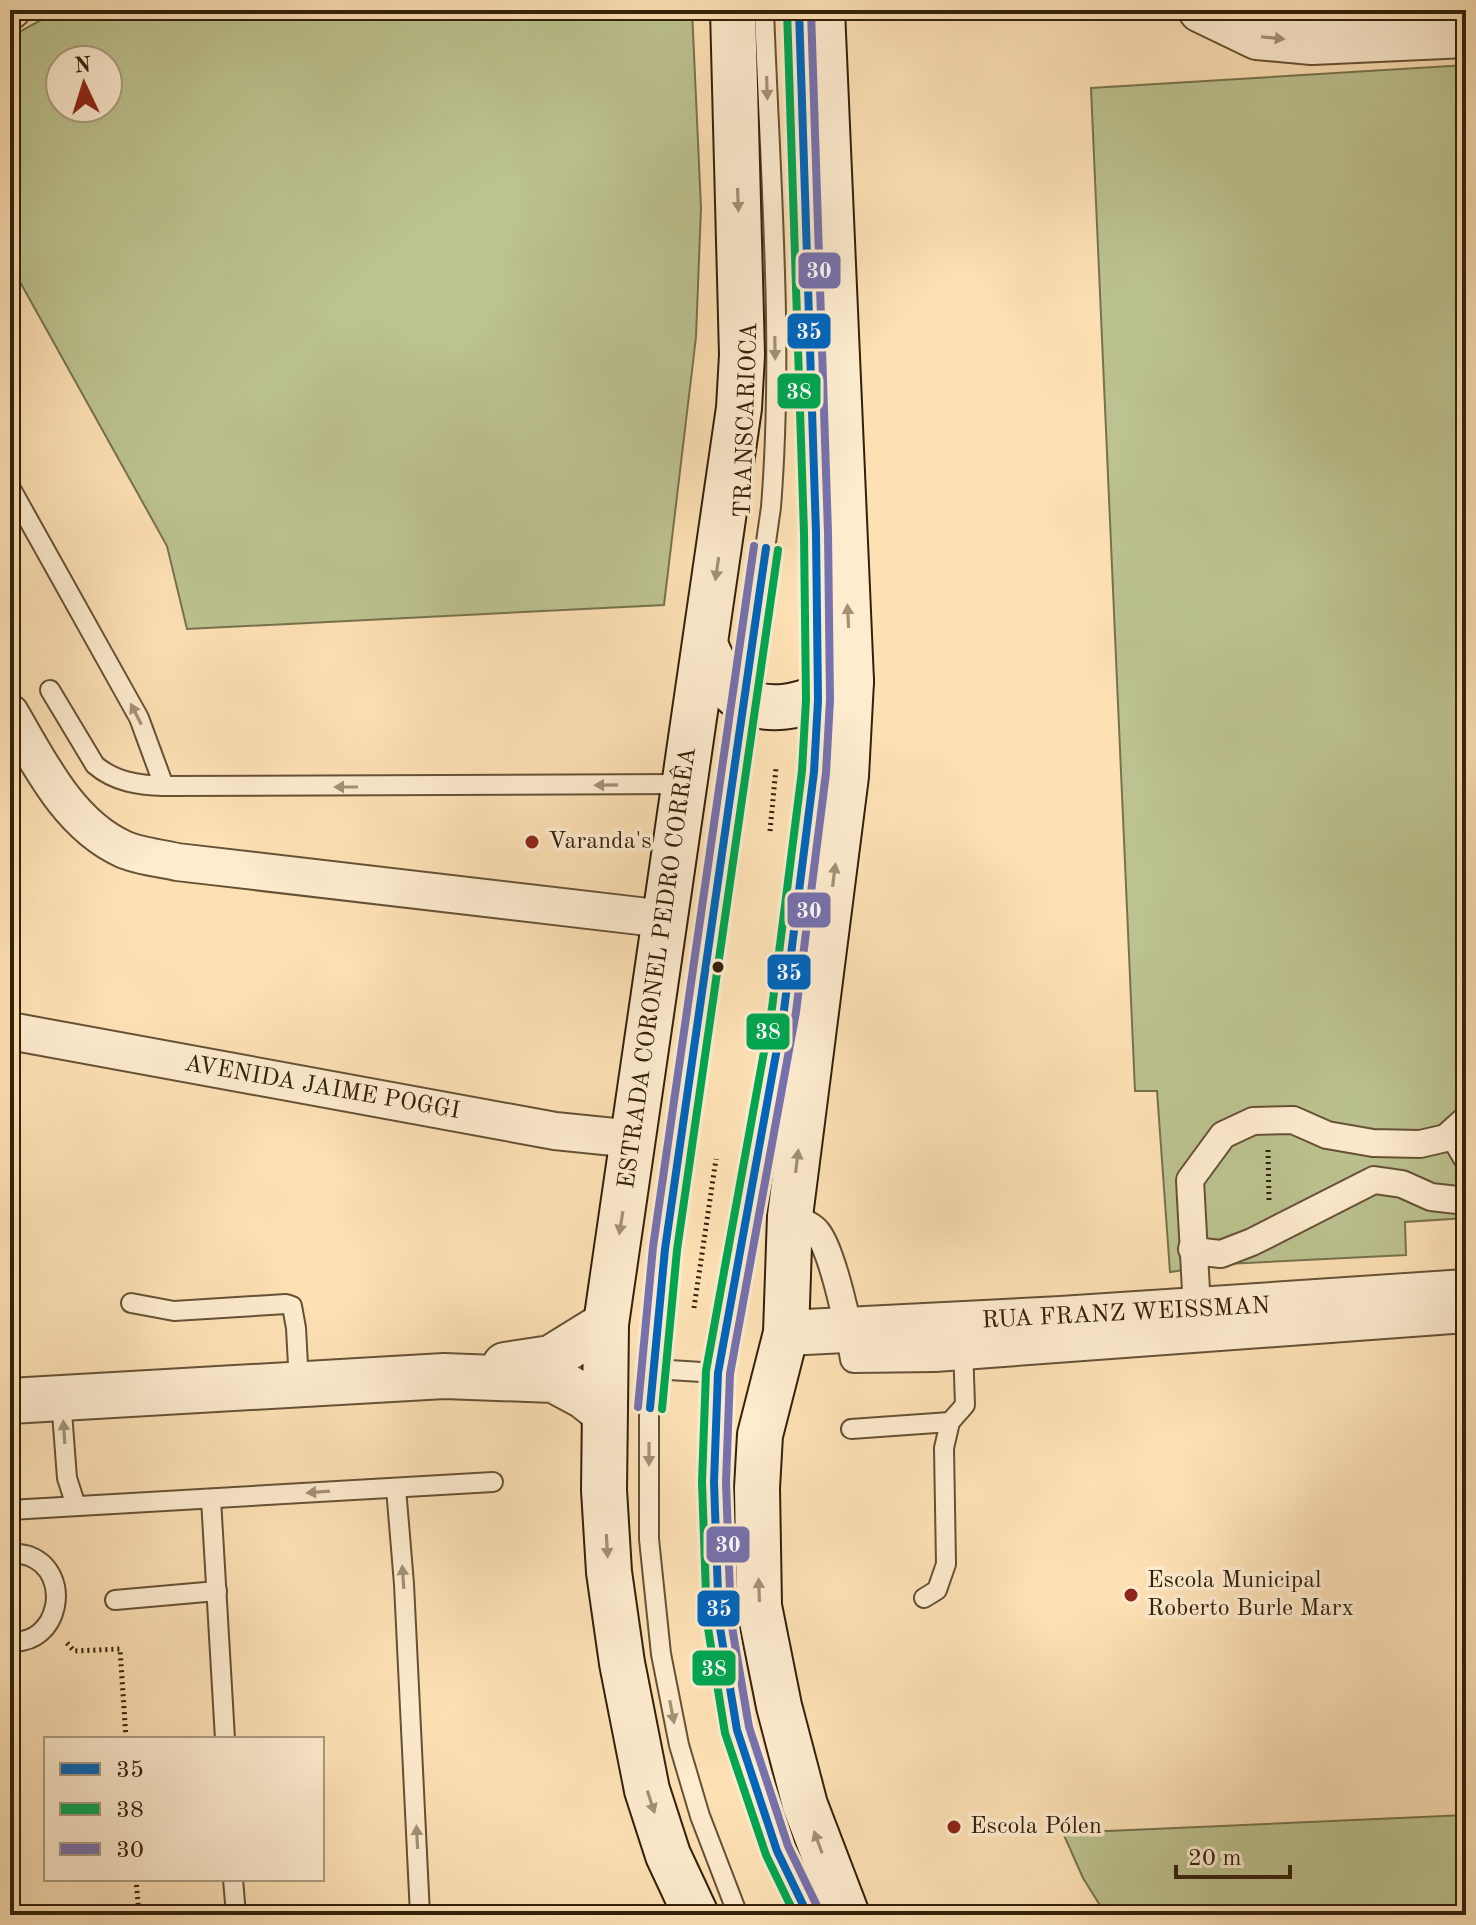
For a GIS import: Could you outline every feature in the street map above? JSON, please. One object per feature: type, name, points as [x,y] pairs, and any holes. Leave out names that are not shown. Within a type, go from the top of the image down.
[{"type":"main road","name":"ESTRADA CORONEL PEDRO CORRÊA","points":[[696,1915],[668,1855],[647,1790],[622,1663],[609,1572],[604,1490],[604,1412],[606,1324],[736,433],[742,355],[733,10]]},
{"type":"main road","points":[[822,10],[834,690],[846,776],[790,1216],[786,1333],[760,1435],[757,1488],[759,1606],[779,1706],[805,1805],[847,1915]]},
{"type":"main road","points":[[1201,10],[1257,37],[1312,42],[1466,35]]},
{"type":"main road","points":[[706,647],[723,680],[744,700],[777,708],[834,690]]},
{"type":"main road","name":"RUA FRANZ WEISSMAN","points":[[786,1333],[850,1329],[963,1339],[1197,1309],[1466,1292]]},
{"type":"main road","points":[[444,1376],[551,1358],[606,1324]]},
{"type":"main road","points":[[10,1401],[444,1376],[554,1380],[584,1396],[604,1412]]},
{"type":"street","points":[[10,713],[43,769],[82,823],[124,850],[192,864],[665,919]]},
{"type":"street","name":"AVENIDA JAIME POGGI","points":[[10,1031],[555,1131],[634,1139]]},
{"type":"street","points":[[1197,1309],[1190,1180],[1223,1135],[1253,1121],[1293,1120],[1327,1135],[1373,1143],[1420,1144],[1446,1138],[1462,1124]]},
{"type":"street","points":[[1462,1124],[1459,1144],[1466,1156]]},
{"type":"street","points":[[1192,1249],[1221,1254],[1374,1180],[1402,1184],[1431,1197],[1466,1201]]},
{"type":"street","points":[[790,1216],[817,1230],[827,1252],[850,1329]]},
{"type":"street","points":[[963,1339],[1466,1319]]},
{"type":"lane","name":"TRANSCARIOCA","points":[[738,1915],[700,1816],[679,1745],[661,1654],[649,1539],[649,1416],[665,1249],[771,507],[776,432],[775,328],[764,10]]},
{"type":"lane","points":[[799,10],[816,517],[834,690],[812,787],[784,1010],[718,1373],[714,1427],[719,1622],[737,1730],[777,1851],[808,1915]]},
{"type":"lane","points":[[10,487],[139,718],[164,786]]},
{"type":"lane","points":[[50,690],[95,765],[105,773],[134,785],[684,784]]},
{"type":"lane","points":[[131,1303],[174,1311],[292,1306],[299,1384]]},
{"type":"lane","points":[[924,1598],[937,1590],[946,1564],[944,1448],[950,1422],[965,1405],[963,1339]]},
{"type":"lane","points":[[653,1369],[718,1373]]},
{"type":"lane","points":[[61,1398],[67,1478],[76,1506]]},
{"type":"lane","points":[[851,1429],[950,1422]]},
{"type":"lane","points":[[10,1510],[493,1482]]},
{"type":"lane","points":[[396,1488],[420,1915]]},
{"type":"lane","points":[[211,1499],[225,1737]]},
{"type":"lane","points":[[10,1553],[29,1556],[45,1567],[55,1585],[57,1604],[50,1623],[35,1636],[10,1641]]},
{"type":"lane","points":[[115,1600],[217,1591]]},
{"type":"lane","points":[[233,1881],[236,1915]]},
{"type":"path","points":[[770,831],[776,768]]},
{"type":"path","points":[[694,1308],[716,1159]]},
{"type":"path","points":[[50,1623],[74,1651],[120,1649],[126,1737]]},
{"type":"path","points":[[136,1881],[139,1915]]},
{"type":"green space","points":[[59,10],[692,10],[701,208],[696,337],[664,605],[187,629],[167,546],[10,264],[10,37]]},
{"type":"green space","points":[[1466,65],[1466,1218],[1405,1222],[1406,1255],[1226,1264],[1170,1272],[1157,1091],[1135,1091],[1091,88]]},
{"type":"green space","points":[[1466,1815],[1466,1915],[1106,1915],[1083,1878],[1063,1833]]},
{"type":"transit line","name":"38","points":[[787,10],[804,533],[806,700],[802,771],[772,1008],[706,1371],[702,1482],[707,1622],[725,1733],[766,1855],[795,1915]]},
{"type":"transit line","name":"35","points":[[799,10],[816,533],[818,700],[814,772],[784,1010],[718,1373],[714,1482],[719,1622],[737,1730],[777,1851],[808,1915]]},
{"type":"transit line","name":"30","points":[[811,10],[828,533],[830,700],[826,773],[796,1012],[730,1374],[726,1482],[731,1621],[749,1727],[788,1846],[819,1910]]},
{"type":"transit line","name":"30","points":[[638,1407],[653,1247],[754,546]]},
{"type":"transit line","name":"35","points":[[650,1408],[665,1249],[766,548]]},
{"type":"transit line","name":"38","points":[[662,1409],[677,1250],[778,550]]},
{"type":"place","name":"Varanda's","points":[[532,842]]},
{"type":"place","name":"Escola Municipal Roberto Burle Marx","points":[[1131,1595]]},
{"type":"place","name":"Escola Pólen","points":[[954,1827]]}]
